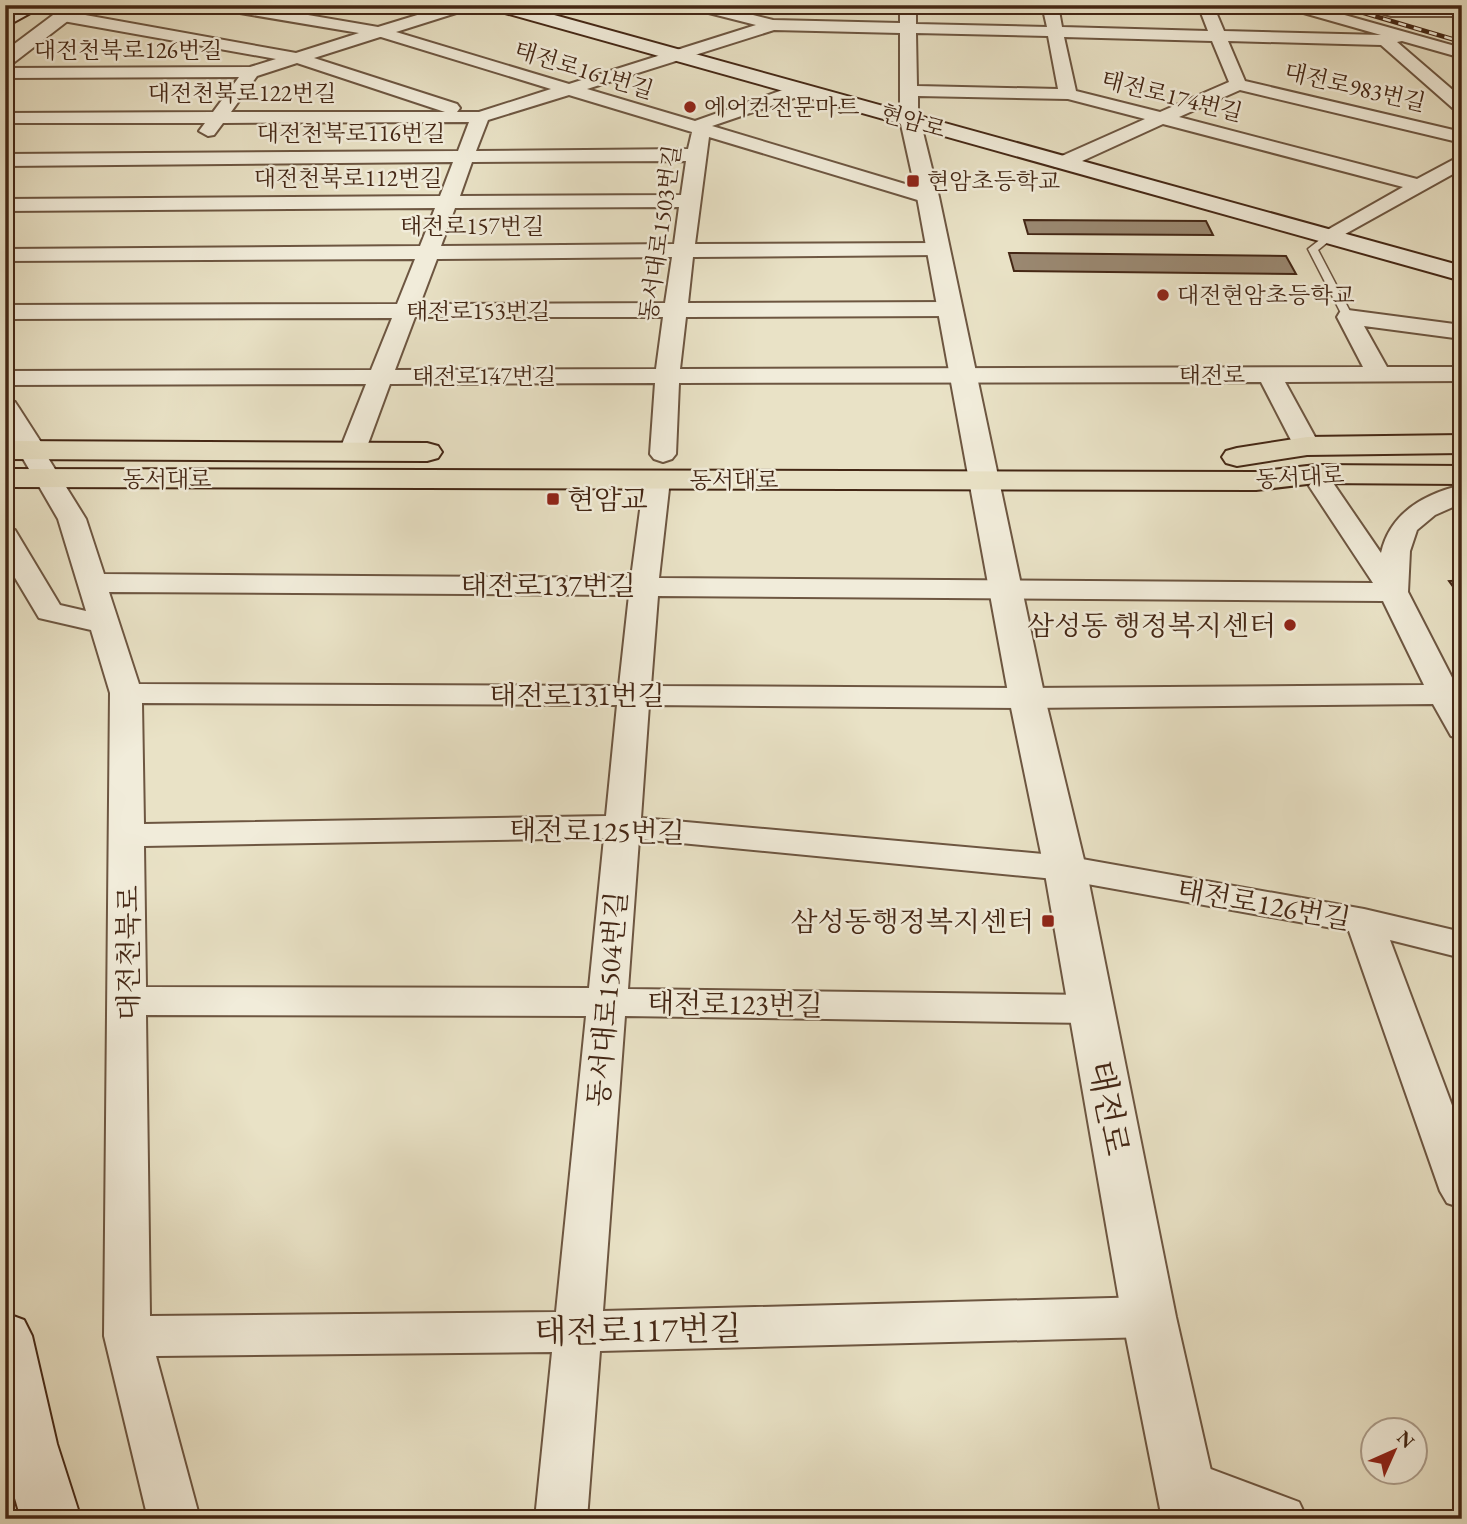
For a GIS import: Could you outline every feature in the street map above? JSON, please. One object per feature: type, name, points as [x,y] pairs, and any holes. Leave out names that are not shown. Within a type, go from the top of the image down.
[{"type":"main road","points":[[1237,457],[1307,446],[1462,444]]},
{"type":"main road","name":"동서대로","points":[[20,467],[352,452],[660,467]]},
{"type":"main road","name":"동서대로","points":[[981,468],[1237,457],[1303,463],[1462,462]]},
{"type":"main road","name":"동서대로","points":[[20,467],[981,468],[1256,481],[1316,474],[1462,475]]},
{"type":"main road","points":[[1256,481],[1322,486],[1462,490]]},
{"type":"street","points":[[5,22],[36,5]]},
{"type":"street","points":[[5,60],[63,16],[87,5]]},
{"type":"street","name":"태전로161번길","points":[[222,5],[383,33],[928,197]]},
{"type":"street","name":"대전천북로126번길","points":[[5,72],[251,72],[467,5]]},
{"type":"street","name":"현암로","points":[[497,5],[1462,274]]},
{"type":"street","points":[[694,5],[773,25],[1394,38],[1462,107]]},
{"type":"street","points":[[773,25],[778,5]]},
{"type":"street","name":"태전로","points":[[908,5],[909,120],[928,197],[1027,698],[1065,869],[1149,1317],[1188,1500]]},
{"type":"street","points":[[1050,5],[1068,94]]},
{"type":"street","points":[[1062,163],[1238,84],[1205,5]]},
{"type":"street","points":[[1291,5],[1394,38],[1462,53]]},
{"type":"street","points":[[1368,5],[1391,10],[1462,11]]},
{"type":"street","points":[[63,16],[298,58],[480,117],[352,452]]},
{"type":"street","name":"대전천북로122번길","points":[[5,118],[480,117],[773,25]]},
{"type":"street","points":[[117,254],[251,72]]},
{"type":"street","name":"대전로983번길","points":[[1238,84],[1462,138]]},
{"type":"street","name":"동서대로1503번길","points":[[660,467],[667,376],[696,155],[703,123],[717,116],[800,90]]},
{"type":"street","name":"태전로174번길","points":[[909,91],[1068,94],[1419,185]]},
{"type":"street","name":"대전천북로116번길","points":[[5,160],[696,155]]},
{"type":"street","points":[[1329,237],[1462,161]]},
{"type":"street","name":"대전천북로112번길","points":[[5,205],[690,201]]},
{"type":"street","name":"태전로157번길","points":[[5,255],[938,249]]},
{"type":"street","name":"태전로153번길","points":[[5,312],[950,309]]},
{"type":"street","points":[[1348,317],[1462,332]]},
{"type":"street","points":[[1348,317],[1379,374]]},
{"type":"street","name":"동서대로","points":[[1269,374],[1307,446]]},
{"type":"street","name":"태전로","points":[[962,375],[1462,374]]},
{"type":"street","name":"태전로147번길","points":[[5,378],[962,375]]},
{"type":"street","name":"대전천북로","points":[[5,408],[20,467],[72,519],[126,693],[127,1336],[174,1519]]},
{"type":"street","name":"동서대로1504번길","points":[[561,1519],[644,586],[660,467]]},
{"type":"street","points":[[1322,486],[1393,592],[1462,729]]},
{"type":"street","points":[[1393,592],[1393,553],[1406,522],[1426,507],[1462,490]]},
{"type":"street","points":[[5,536],[49,612],[104,624]]},
{"type":"street","name":"태전로137번길","points":[[91,583],[1005,588]]},
{"type":"street","points":[[1005,588],[1393,592]]},
{"type":"street","name":"태전로131번길","points":[[126,693],[1027,698]]},
{"type":"street","points":[[1027,698],[1443,694]]},
{"type":"street","name":"태전로125번길","points":[[127,835],[623,827],[1065,869]]},
{"type":"street","name":"태전로126번길","points":[[1065,869],[1364,921],[1462,945]]},
{"type":"street","points":[[1364,921],[1462,1191]]},
{"type":"street","name":"태전로123번길","points":[[128,1001],[607,1002],[1090,1009]]},
{"type":"street","name":"태전로117번길","points":[[127,1336],[577,1332],[1149,1317]]},
{"type":"street","points":[[5,1336],[28,1444],[51,1519]]},
{"type":"street","points":[[1188,1500],[1281,1519]]},
{"type":"lane","points":[[1329,237],[1313,249],[1348,317]]},
{"type":"building","points":[[1024,220],[1206,221],[1213,235],[1028,234]]},
{"type":"building","points":[[1009,253],[1286,256],[1296,274],[1014,271]]},
{"type":"building","points":[[1462,580],[1462,599],[1449,581]]},
{"type":"railway","points":[[1337,5],[1462,42]]},
{"type":"place","name":"에어컨전문마트","points":[[690,107]]},
{"type":"place","name":"현암초등학교","points":[[913,181]]},
{"type":"place","name":"대전현암초등학교","points":[[1163,295]]},
{"type":"place","name":"현암교","points":[[553,499]]},
{"type":"place","name":"삼성동 행정복지센터","points":[[1290,625]]},
{"type":"place","name":"삼성동행정복지센터","points":[[1048,921]]}]
